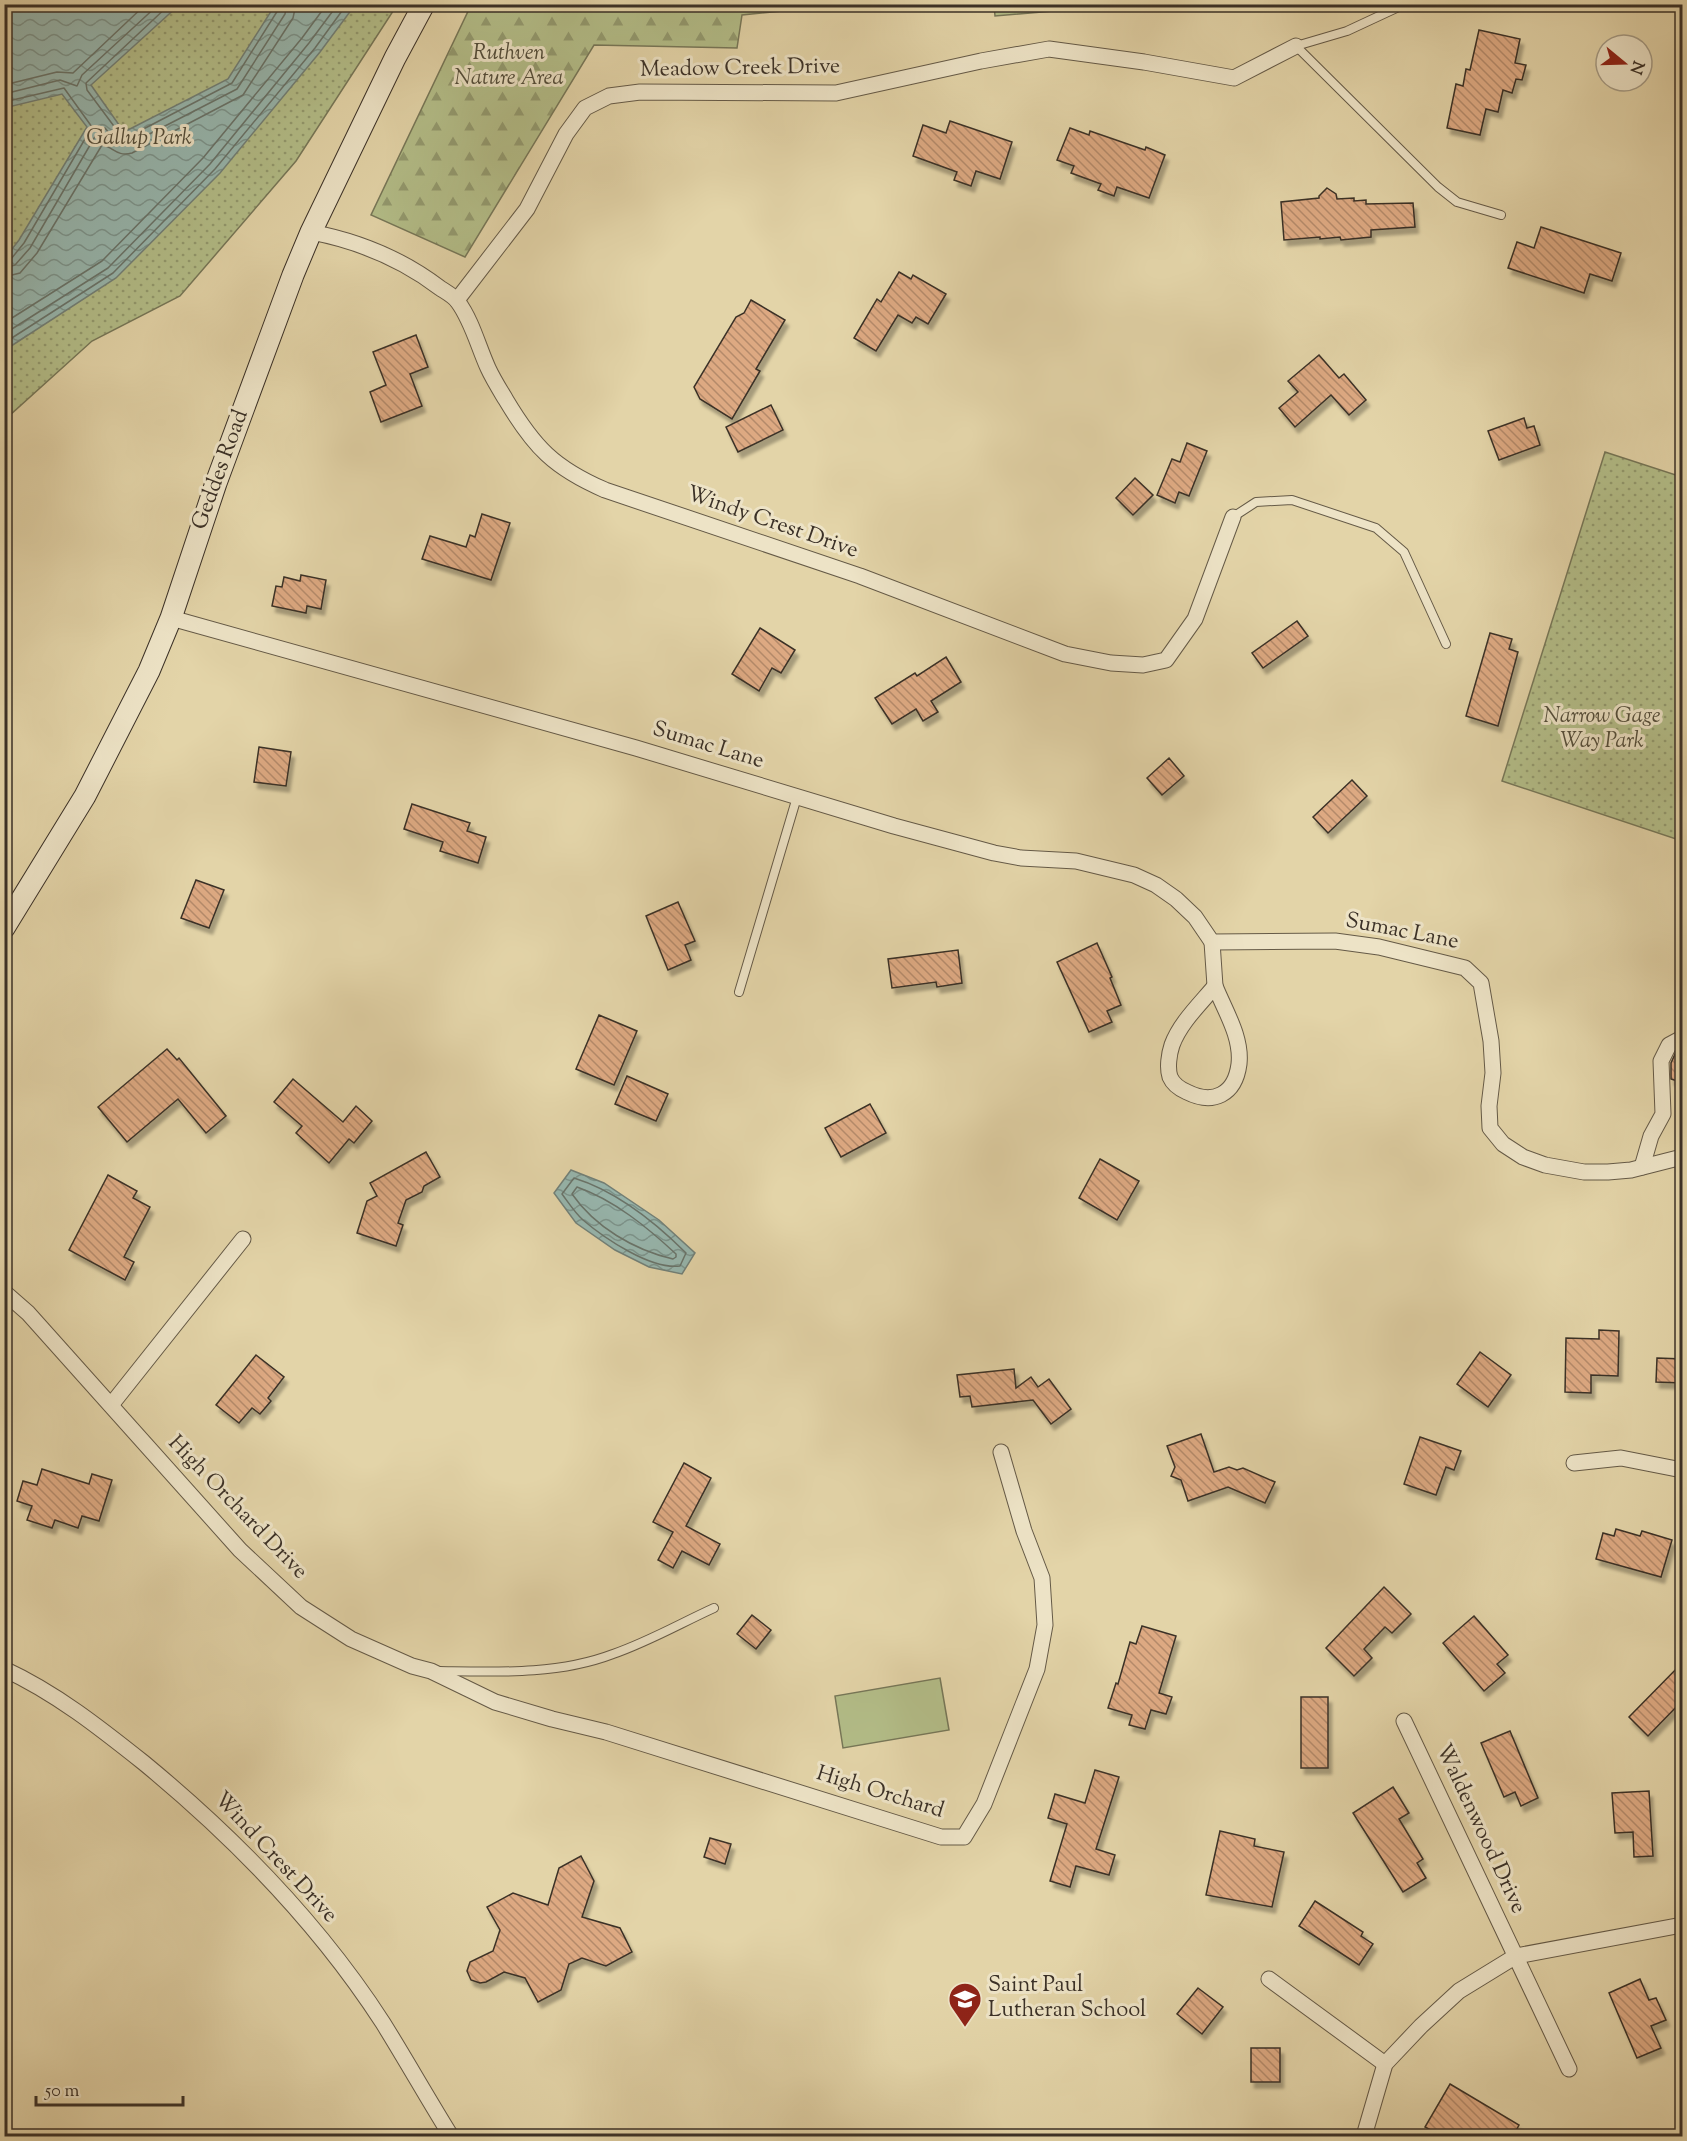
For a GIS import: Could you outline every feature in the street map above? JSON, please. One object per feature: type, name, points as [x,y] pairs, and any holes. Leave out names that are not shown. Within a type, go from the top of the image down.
[{"type":"main road","name":"Geddes Road","points":[[4,928],[36,879],[105,761],[149,671],[171,618],[216,483],[292,275],[395,58],[424,4]]},
{"type":"street","name":"Meadow Creek Drive","points":[[457,300],[527,209],[566,134],[585,108],[609,96],[640,92],[836,93],[981,61],[1049,49],[1144,62],[1234,78],[1296,46]]},
{"type":"street","name":"Windy Crest Drive","points":[[311,232],[341,238],[387,256],[425,277],[457,300],[476,335],[489,369],[522,428],[548,457],[578,478],[605,490],[860,576],[1065,654],[1111,663],[1143,665],[1166,660],[1195,619],[1233,517]]},
{"type":"street","name":"Sumac Lane","points":[[171,618],[625,744],[894,826],[994,853],[1021,858],[1076,861],[1134,875],[1156,885],[1176,899],[1195,917],[1212,942],[1335,941],[1379,947],[1465,968],[1481,983],[1491,1041],[1493,1073],[1489,1106],[1490,1128],[1503,1144],[1523,1157],[1545,1165],[1584,1172],[1608,1172],[1642,1167],[1683,1157]]},
{"type":"street","points":[[1212,942],[1215,986],[1236,1034],[1239,1045],[1239,1065],[1234,1082],[1226,1093],[1216,1098],[1204,1098],[1178,1088],[1170,1077],[1169,1061],[1172,1044],[1184,1024],[1215,986]]},
{"type":"street","points":[[1642,1167],[1651,1136],[1663,1114],[1661,1061],[1669,1045],[1683,1038]]},
{"type":"street","points":[[111,1405],[243,1239]]},
{"type":"street","name":"High Orchard Drive","points":[[4,1292],[28,1313],[240,1550],[301,1607],[351,1639],[412,1666],[431,1671]]},
{"type":"street","name":"High Orchard","points":[[431,1671],[495,1702],[606,1732],[942,1837],[964,1837],[984,1804],[1037,1670],[1045,1625],[1042,1578],[1035,1554],[1024,1531],[1001,1452]]},
{"type":"street","points":[[1574,1463],[1621,1458],[1683,1470]]},
{"type":"street","name":"Wind Crest Drive","points":[[4,1669],[32,1682],[84,1716],[150,1768],[193,1804],[293,1905],[382,2022],[451,2136]]},
{"type":"street","name":"Waldenwood Drive","points":[[1404,1721],[1569,2069]]},
{"type":"street","points":[[1364,2136],[1385,2064],[1459,1991],[1516,1956],[1683,1925]]},
{"type":"street","points":[[1269,1979],[1385,2064]]},
{"type":"lane","points":[[1405,4],[1347,31],[1296,46],[1438,187],[1457,202],[1501,215]]},
{"type":"lane","points":[[1233,517],[1256,502],[1292,500],[1376,528],[1404,552],[1446,644]]},
{"type":"lane","points":[[739,992],[797,797]]},
{"type":"lane","name":"High Orchard Drive","points":[[431,1671],[510,1672],[566,1666],[613,1655],[714,1608]]},
{"type":"green space","name":"Ruthven Nature Area","points":[[471,4],[843,5],[742,15],[737,48],[594,45],[465,257],[371,215]]},
{"type":"green space","points":[[994,4],[1100,5],[1099,7],[995,16]]},
{"type":"green space","name":"Gallup Park","points":[[5,5],[397,5],[296,161],[180,296],[92,341],[5,417]]},
{"type":"green space","name":"Narrow Gage Way Park","points":[[1605,452],[1682,477],[1682,841],[1502,781]]},
{"type":"green space","points":[[940,1678],[949,1730],[843,1748],[835,1696]]},
{"type":"water","points":[[5,4],[179,5],[91,85],[124,132],[228,79],[275,5],[355,5],[320,52],[220,173],[116,278],[5,350],[5,258],[19,240],[87,127],[62,94],[8,107],[5,124]]},
{"type":"water","points":[[571,1170],[604,1183],[659,1220],[695,1253],[682,1274],[649,1267],[615,1250],[576,1223],[554,1193]]},
{"type":"building","points":[[1479,30],[1520,39],[1515,63],[1526,65],[1522,80],[1516,79],[1512,93],[1503,90],[1498,112],[1486,109],[1480,135],[1447,128],[1456,84],[1463,86],[1466,69],[1470,70]]},
{"type":"building","points":[[950,121],[1012,142],[1000,179],[976,171],[971,186],[954,180],[957,172],[913,156],[923,125],[946,133]]},
{"type":"building","points":[[1070,128],[1089,135],[1090,131],[1145,150],[1146,147],[1165,155],[1149,198],[1117,187],[1114,196],[1098,190],[1101,184],[1071,173],[1074,166],[1057,160]]},
{"type":"building","points":[[1327,188],[1336,194],[1337,199],[1366,200],[1366,204],[1413,203],[1415,227],[1371,230],[1371,237],[1341,240],[1340,237],[1320,239],[1320,237],[1284,240],[1281,202],[1319,198]]},
{"type":"building","points":[[1541,227],[1621,253],[1612,281],[1590,274],[1584,293],[1508,268],[1517,242],[1534,248]]},
{"type":"building","points":[[899,272],[911,279],[913,275],[946,294],[928,324],[916,317],[912,323],[898,315],[876,351],[854,338],[877,299],[881,302]]},
{"type":"building","points":[[751,300],[785,320],[756,369],[760,371],[732,419],[700,399],[694,387],[736,317],[744,313]]},
{"type":"building","points":[[416,335],[428,367],[410,374],[422,406],[381,422],[370,392],[386,385],[373,352]]},
{"type":"building","points":[[1319,355],[1339,378],[1344,374],[1366,400],[1349,415],[1331,395],[1295,427],[1279,408],[1298,392],[1288,381]]},
{"type":"building","points":[[771,405],[783,430],[738,452],[726,427]]},
{"type":"building","points":[[1524,418],[1527,428],[1534,426],[1540,445],[1499,460],[1488,431]]},
{"type":"building","points":[[1187,443],[1207,451],[1189,496],[1179,492],[1175,503],[1157,495],[1172,459],[1180,462]]},
{"type":"building","points":[[1135,478],[1153,495],[1133,515],[1116,498]]},
{"type":"building","points":[[482,514],[510,523],[491,580],[422,559],[430,536],[466,547],[470,535],[475,537]]},
{"type":"building","points":[[301,575],[326,580],[321,609],[307,606],[306,613],[272,606],[276,586],[282,587],[284,577],[300,581]]},
{"type":"building","points":[[1297,621],[1308,636],[1263,668],[1252,653]]},
{"type":"building","points":[[760,628],[795,650],[781,673],[772,668],[759,691],[732,674]]},
{"type":"building","points":[[1490,633],[1512,639],[1509,649],[1518,652],[1498,726],[1466,716]]},
{"type":"building","points":[[946,657],[961,682],[931,701],[938,712],[923,721],[916,709],[892,724],[875,698],[915,673],[917,676]]},
{"type":"building","points":[[259,747],[291,752],[286,786],[254,782]]},
{"type":"building","points":[[1169,758],[1184,776],[1162,795],[1147,778]]},
{"type":"building","points":[[1352,780],[1367,796],[1328,833],[1313,817]]},
{"type":"building","points":[[412,804],[470,823],[467,831],[486,837],[478,863],[440,851],[443,842],[404,829]]},
{"type":"building","points":[[196,880],[224,890],[209,928],[181,918]]},
{"type":"building","points":[[678,902],[695,941],[685,945],[691,960],[668,970],[646,916]]},
{"type":"building","points":[[1097,943],[1121,1005],[1107,1011],[1112,1022],[1089,1032],[1057,962]]},
{"type":"building","points":[[958,950],[962,983],[937,987],[936,982],[892,988],[888,959]]},
{"type":"building","points":[[599,1015],[637,1031],[614,1085],[576,1069]]},
{"type":"building","points":[[167,1049],[177,1060],[179,1058],[226,1116],[206,1133],[178,1099],[127,1142],[98,1107]]},
{"type":"building","points":[[1683,1049],[1683,1083],[1671,1079],[1671,1063],[1676,1052]]},
{"type":"building","points":[[627,1076],[668,1094],[656,1121],[615,1104]]},
{"type":"building","points":[[293,1079],[343,1122],[356,1106],[372,1121],[354,1143],[349,1139],[329,1163],[296,1133],[302,1126],[274,1102]]},
{"type":"building","points":[[870,1104],[886,1133],[841,1157],[825,1128]]},
{"type":"building","points":[[426,1152],[440,1177],[424,1186],[422,1192],[406,1200],[398,1223],[403,1225],[396,1246],[357,1233],[367,1201],[377,1196],[370,1183]]},
{"type":"building","points":[[1100,1159],[1139,1181],[1117,1220],[1079,1198]]},
{"type":"building","points":[[108,1175],[137,1191],[133,1198],[150,1207],[124,1257],[134,1262],[125,1280],[69,1250]]},
{"type":"building","points":[[1599,1330],[1619,1331],[1618,1376],[1591,1375],[1591,1393],[1565,1392],[1566,1338],[1599,1339]]},
{"type":"building","points":[[1480,1352],[1511,1375],[1488,1407],[1457,1384]]},
{"type":"building","points":[[256,1355],[284,1377],[268,1398],[271,1401],[260,1414],[252,1408],[239,1423],[216,1405]]},
{"type":"building","points":[[1657,1358],[1683,1359],[1683,1383],[1656,1382]]},
{"type":"building","points":[[1014,1369],[1016,1388],[1031,1377],[1038,1387],[1049,1379],[1071,1409],[1051,1424],[1033,1400],[972,1407],[970,1396],[960,1397],[957,1375]]},
{"type":"building","points":[[1201,1434],[1214,1472],[1229,1467],[1237,1470],[1243,1468],[1275,1482],[1265,1503],[1228,1487],[1188,1501],[1181,1480],[1171,1476],[1175,1467],[1167,1446]]},
{"type":"building","points":[[1420,1437],[1461,1451],[1454,1470],[1446,1467],[1436,1495],[1404,1484]]},
{"type":"building","points":[[684,1463],[711,1478],[686,1526],[720,1544],[709,1565],[682,1551],[673,1568],[658,1560],[673,1532],[653,1522]]},
{"type":"building","points":[[42,1469],[89,1484],[92,1474],[112,1480],[99,1521],[82,1516],[78,1528],[55,1520],[52,1528],[27,1520],[32,1506],[17,1501],[23,1481],[37,1485]]},
{"type":"building","points":[[1616,1529],[1640,1536],[1642,1531],[1672,1540],[1661,1577],[1596,1559],[1603,1533],[1614,1536]]},
{"type":"building","points":[[1384,1587],[1411,1614],[1392,1633],[1385,1627],[1364,1649],[1372,1658],[1354,1676],[1326,1648]]},
{"type":"building","points":[[752,1615],[771,1630],[756,1649],[737,1634]]},
{"type":"building","points":[[1474,1616],[1508,1655],[1497,1664],[1505,1673],[1484,1691],[1443,1643]]},
{"type":"building","points":[[1142,1626],[1176,1636],[1159,1693],[1172,1697],[1166,1714],[1151,1710],[1145,1729],[1129,1725],[1132,1715],[1108,1708],[1116,1683],[1118,1684],[1130,1642],[1136,1644]]},
{"type":"building","points":[[1683,1662],[1683,1700],[1648,1736],[1629,1717]]},
{"type":"building","points":[[1301,1697],[1328,1697],[1328,1768],[1301,1768]]},
{"type":"building","points":[[1510,1731],[1538,1798],[1521,1806],[1515,1792],[1504,1797],[1481,1743]]},
{"type":"building","points":[[1095,1770],[1119,1777],[1096,1849],[1115,1855],[1109,1875],[1076,1866],[1070,1887],[1050,1881],[1067,1824],[1048,1818],[1055,1794],[1085,1803]]},
{"type":"building","points":[[1393,1787],[1409,1813],[1399,1819],[1423,1859],[1417,1863],[1426,1878],[1403,1892],[1353,1813]]},
{"type":"building","points":[[1649,1791],[1653,1856],[1634,1857],[1633,1832],[1615,1833],[1612,1793]]},
{"type":"building","points":[[1220,1831],[1255,1839],[1254,1846],[1284,1852],[1272,1907],[1206,1895]]},
{"type":"building","points":[[710,1838],[731,1844],[725,1864],[704,1857]]},
{"type":"building","points":[[581,1856],[594,1881],[582,1917],[620,1928],[632,1952],[606,1966],[582,1958],[569,1964],[561,1990],[538,2002],[525,1978],[504,1972],[486,1982],[471,1980],[467,1971],[470,1962],[493,1951],[500,1930],[487,1907],[513,1893],[548,1905],[559,1868]]},
{"type":"building","points":[[1315,1901],[1363,1932],[1361,1936],[1373,1944],[1359,1965],[1299,1926]]},
{"type":"building","points":[[1640,1979],[1649,2000],[1656,1998],[1666,2020],[1651,2026],[1661,2048],[1637,2058],[1609,1993]]},
{"type":"building","points":[[1198,1988],[1223,2007],[1202,2034],[1177,2014]]},
{"type":"building","points":[[1251,2048],[1280,2048],[1280,2082],[1251,2082]]},
{"type":"building","points":[[1450,2084],[1519,2125],[1513,2136],[1442,2136],[1425,2127]]},
{"type":"place","name":"Saint Paul Lutheran School","points":[[965,2028]]}]
